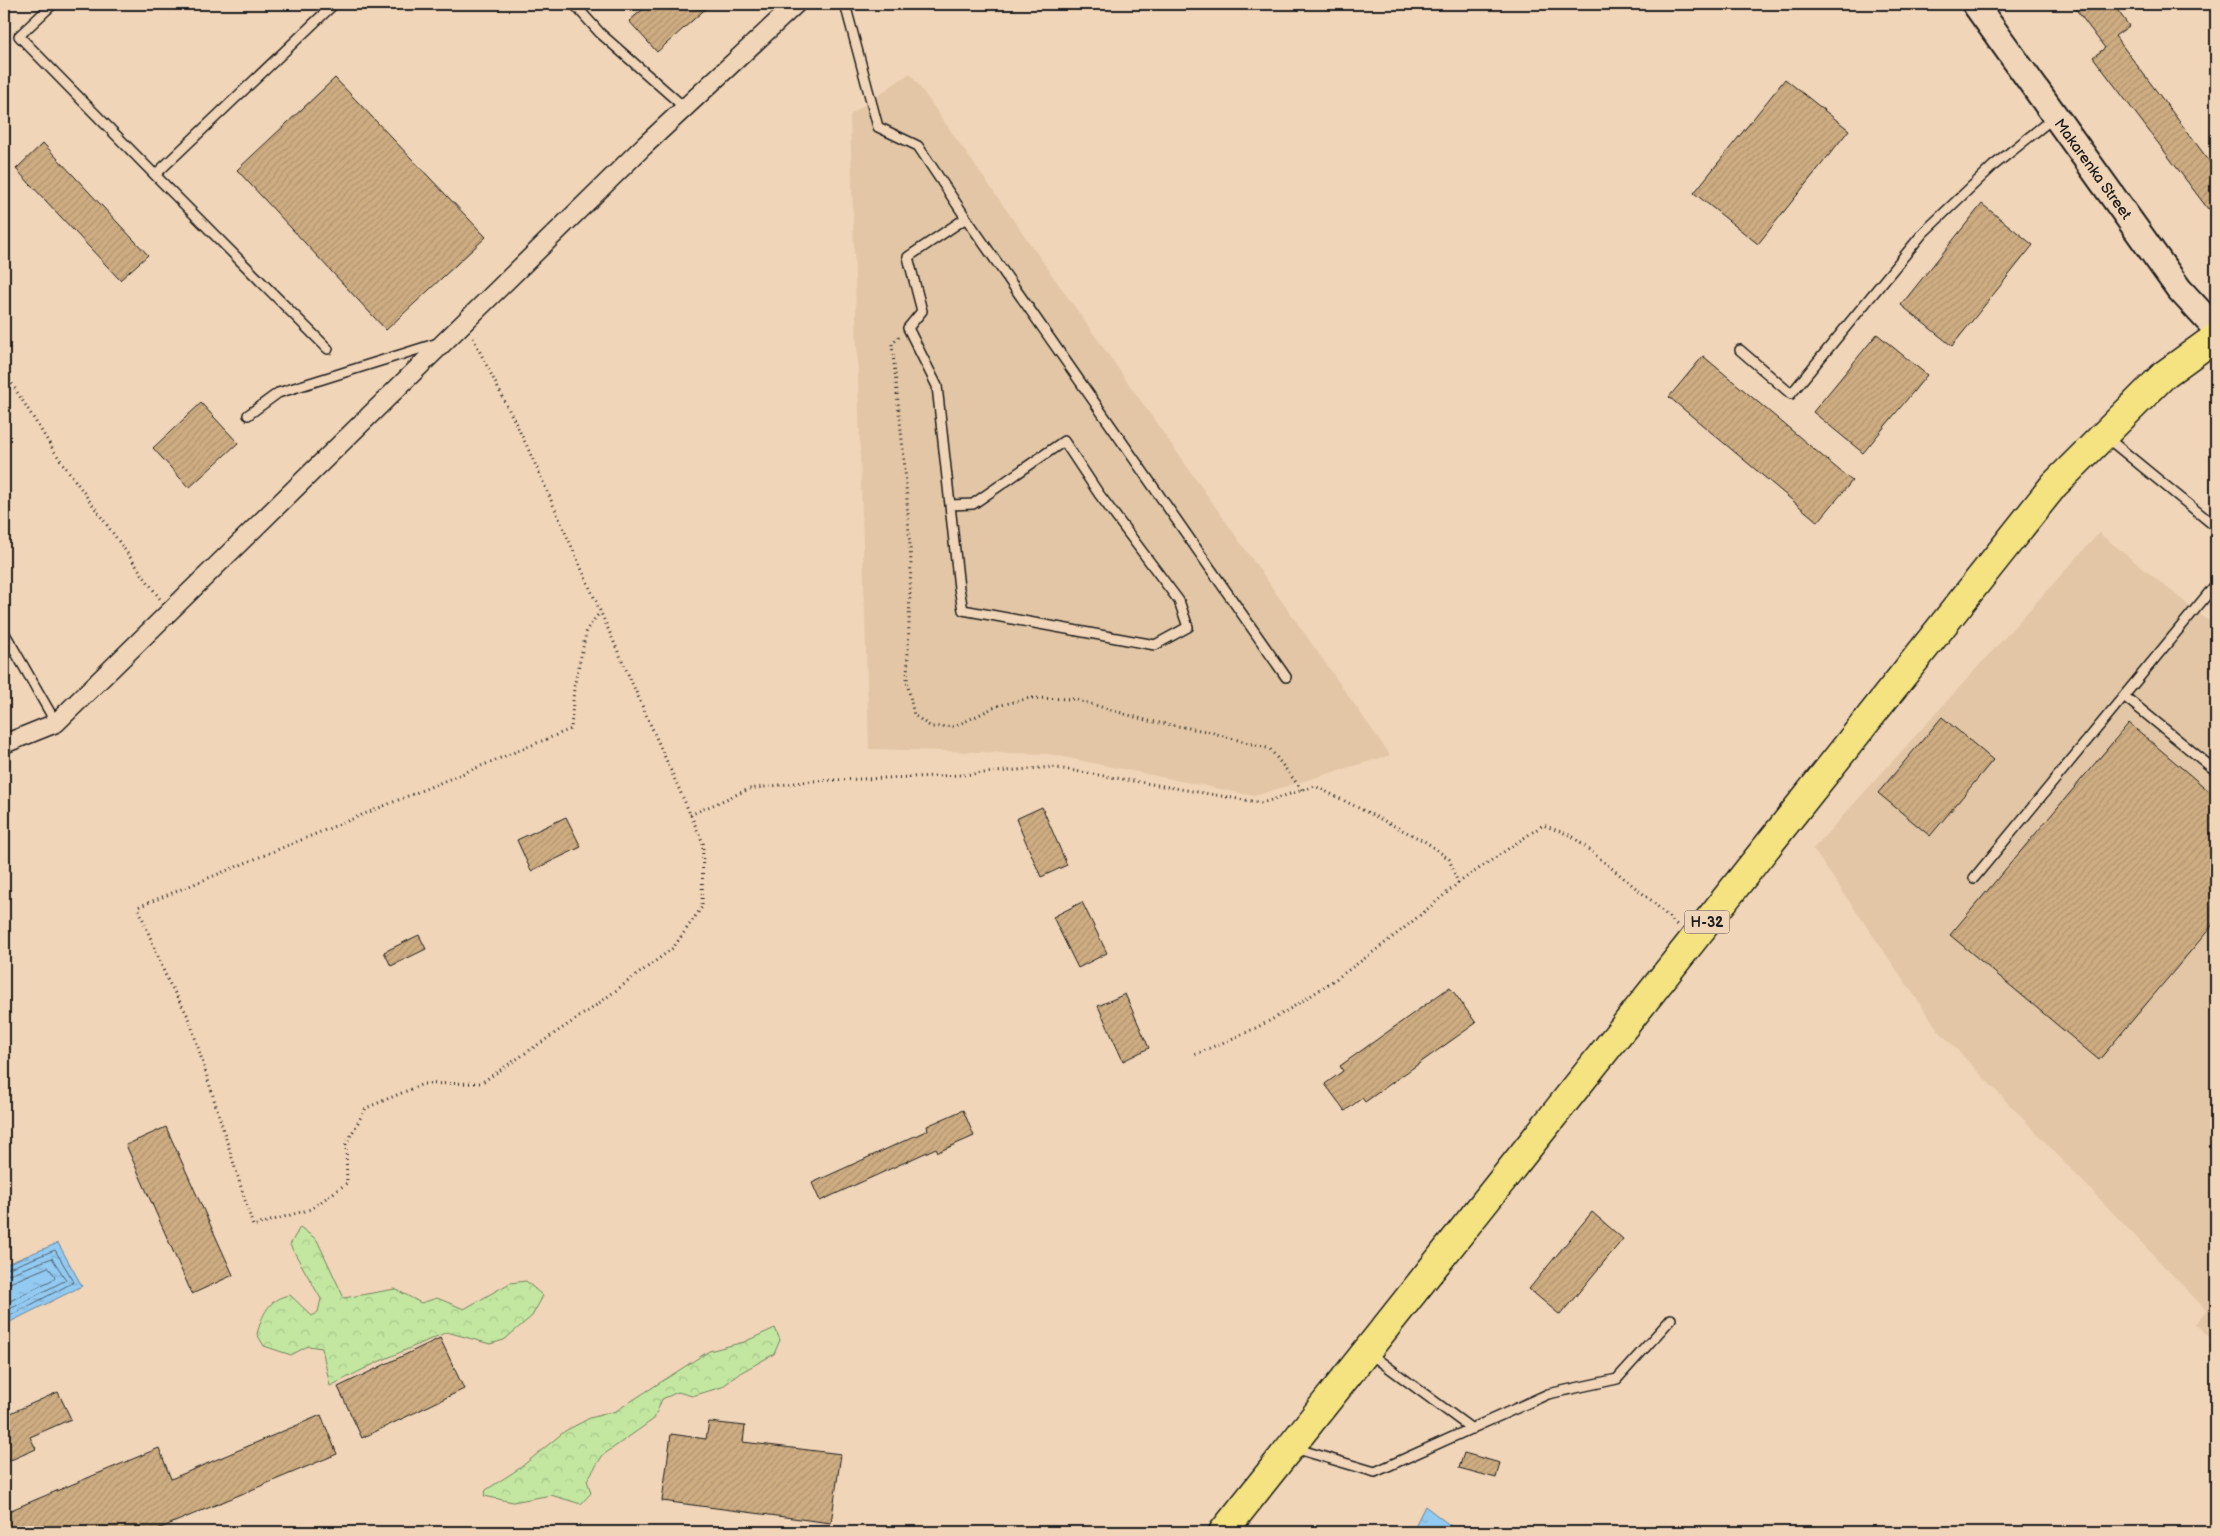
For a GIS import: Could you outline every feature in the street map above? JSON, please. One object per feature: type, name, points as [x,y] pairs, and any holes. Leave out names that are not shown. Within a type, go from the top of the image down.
[{"type":"main road","name":"Н-32","points":[[1224,1532],[2054,485],[2165,374],[2216,337]]},
{"type":"street","points":[[4,744],[56,723],[685,108],[796,4]]},
{"type":"street","name":"Makarenka Street","points":[[1976,4],[2179,289],[2216,329]]},
{"type":"lane","points":[[53,4],[19,36],[328,349]]},
{"type":"lane","points":[[155,175],[334,4]]},
{"type":"lane","points":[[574,4],[600,33],[685,108]]},
{"type":"lane","points":[[845,4],[878,127],[918,146],[1286,678]]},
{"type":"lane","points":[[1740,350],[1791,394],[1923,233],[1993,166],[2055,116]]},
{"type":"lane","points":[[950,506],[973,504],[1064,441],[1099,494],[1179,601],[1188,628],[1155,645],[963,610],[959,588],[950,506],[937,386],[908,328],[922,311],[908,257],[966,218]]},
{"type":"lane","points":[[248,415],[278,392],[446,341]]},
{"type":"lane","points":[[2104,435],[2216,527]]},
{"type":"lane","points":[[1974,878],[2216,584]]},
{"type":"lane","points":[[4,632],[56,723]]},
{"type":"lane","points":[[2124,696],[2216,771]]},
{"type":"lane","points":[[1291,1447],[1374,1472],[1548,1394],[1617,1379],[1671,1319]]},
{"type":"lane","points":[[1367,1351],[1472,1429]]},
{"type":"path","points":[[465,322],[526,446],[600,612],[690,815],[702,843],[702,907],[673,948],[591,1009],[481,1084],[423,1084],[366,1108],[346,1144],[346,1183],[311,1209],[253,1226],[189,1018],[167,979],[138,907],[571,729],[574,687],[587,629],[600,612]]},
{"type":"path","points":[[4,371],[86,497],[170,611]]},
{"type":"path","points":[[690,815],[749,789],[802,782],[961,776],[1052,767],[1262,803],[1315,786],[1426,842],[1449,860],[1458,883]]},
{"type":"path","points":[[1192,1056],[1277,1017],[1358,964],[1412,923],[1458,883],[1543,825],[1572,836],[1652,901],[1693,940]]},
{"type":"shaded area","points":[[910,73],[1390,755],[1254,796],[1049,754],[869,749],[850,115]]},
{"type":"shaded area","points":[[2099,533],[2216,627],[2216,1343],[2195,1324],[2206,1310],[1939,1031],[1813,849]]},
{"type":"green space","points":[[300,1227],[317,1240],[344,1298],[395,1289],[421,1303],[437,1298],[464,1309],[510,1283],[526,1281],[543,1296],[532,1316],[504,1340],[490,1344],[447,1332],[378,1362],[330,1386],[322,1348],[308,1346],[291,1355],[264,1346],[257,1334],[267,1309],[282,1297],[290,1295],[312,1316],[318,1312],[321,1299],[290,1245]]},
{"type":"green space","points":[[775,1328],[780,1340],[774,1354],[740,1373],[722,1387],[692,1396],[678,1392],[662,1399],[654,1419],[603,1455],[587,1480],[591,1493],[581,1504],[551,1495],[513,1502],[484,1496],[486,1490],[520,1468],[565,1431],[590,1418],[616,1411],[709,1351],[744,1342]]},
{"type":"water","points":[[58,1243],[82,1286],[4,1325],[4,1265]]},
{"type":"water","points":[[1425,1506],[1456,1530],[1484,1532],[1421,1532],[1415,1526]]},
{"type":"building","points":[[649,4],[711,4],[657,52],[629,21]]},
{"type":"building","points":[[2072,4],[2113,4],[2129,26],[2115,36],[2216,170],[2216,203],[2208,209],[2093,57],[2105,48]]},
{"type":"building","points":[[335,78],[486,237],[386,330],[237,170]]},
{"type":"building","points":[[1785,79],[1849,130],[1758,244],[1694,193]]},
{"type":"building","points":[[43,143],[148,255],[120,280],[16,169]]},
{"type":"building","points":[[1982,204],[2033,245],[1952,346],[1901,305]]},
{"type":"building","points":[[1877,334],[1927,375],[1863,453],[1813,412]]},
{"type":"building","points":[[1703,356],[1852,481],[1818,522],[1669,397]]},
{"type":"building","points":[[201,403],[238,443],[189,488],[153,448]]},
{"type":"building","points":[[1942,717],[1993,760],[1930,836],[1878,793]]},
{"type":"building","points":[[2129,723],[2216,797],[2216,921],[2099,1060],[1950,935]]},
{"type":"building","points":[[1042,807],[1067,865],[1041,877],[1016,819]]},
{"type":"building","points":[[566,817],[581,847],[531,871],[517,840]]},
{"type":"building","points":[[1082,902],[1107,953],[1078,968],[1053,917]]},
{"type":"building","points":[[419,935],[426,949],[391,966],[384,952]]},
{"type":"building","points":[[1450,987],[1476,1023],[1365,1102],[1362,1098],[1345,1111],[1325,1084],[1343,1071],[1340,1066]]},
{"type":"building","points":[[1125,994],[1149,1048],[1123,1061],[1098,1006]]},
{"type":"building","points":[[963,1110],[974,1136],[938,1152],[936,1148],[820,1201],[812,1183],[928,1130],[927,1126]]},
{"type":"building","points":[[166,1127],[233,1275],[192,1294],[126,1145]]},
{"type":"building","points":[[1592,1212],[1623,1239],[1560,1315],[1529,1289]]},
{"type":"building","points":[[440,1338],[464,1389],[362,1438],[338,1387]]},
{"type":"building","points":[[58,1392],[71,1419],[30,1437],[36,1449],[4,1463],[4,1416]]},
{"type":"building","points":[[321,1415],[337,1454],[151,1532],[4,1532],[4,1513],[159,1448],[171,1479]]},
{"type":"building","points":[[709,1422],[745,1426],[743,1442],[841,1454],[831,1523],[662,1501],[671,1434],[706,1439]]},
{"type":"building","points":[[1464,1453],[1500,1463],[1496,1478],[1459,1468]]}]
